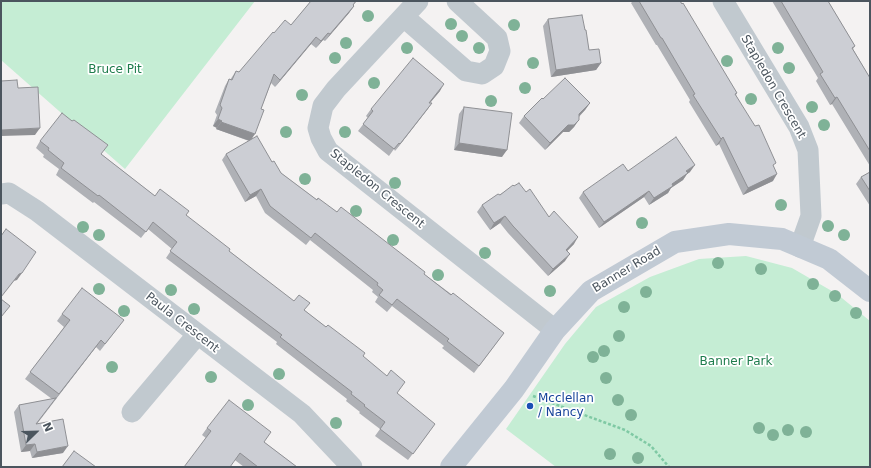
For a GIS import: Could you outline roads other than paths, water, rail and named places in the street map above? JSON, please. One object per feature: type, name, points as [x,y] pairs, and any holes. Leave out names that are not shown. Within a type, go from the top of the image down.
[{"type":"street","name":"Stapledon Crescent","points":[[418,1],[336,89],[323,106],[318,128],[328,151],[555,330]]},
{"type":"street","points":[[404,17],[466,71],[482,74],[494,66],[500,51],[497,38],[457,1]]},
{"type":"street","name":"Stapledon Crescent","points":[[723,1],[799,127],[808,150],[811,216],[800,247]]},
{"type":"street","name":"Paula Crescent","points":[[1,194],[9,193],[37,211],[302,414],[352,467]]},
{"type":"street","name":"Banner Road","points":[[451,467],[514,389],[555,330],[590,292],[675,242],[729,234],[782,239],[829,259],[870,291]]},
{"type":"street","points":[[132,412],[197,335]]},
{"type":"place","name":"Mcclellan / Nancy","points":[[530,406]]},
{"type":"park label","name":"Bruce Pit","points":[[115,70]]},
{"type":"park label","name":"Banner Park","points":[[736,362]]}]
